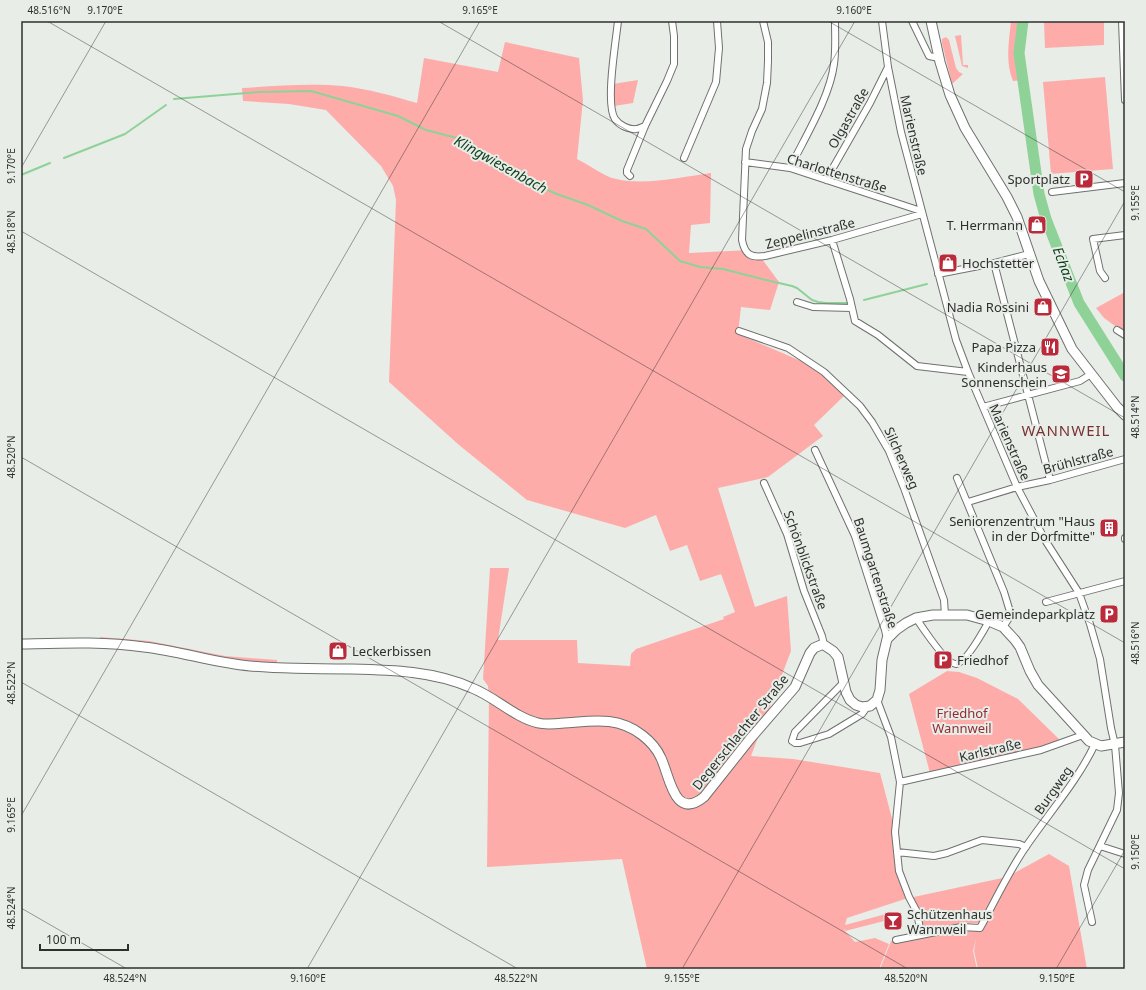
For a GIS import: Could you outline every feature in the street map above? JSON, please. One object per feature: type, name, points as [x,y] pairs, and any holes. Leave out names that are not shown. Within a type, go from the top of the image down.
[{"type":"street","points":[[618,21],[611,89],[612,110],[615,120],[624,127],[636,129],[645,126]]},
{"type":"street","points":[[630,176],[627,173],[627,170],[645,126],[674,64],[674,36],[672,21]]},
{"type":"street","points":[[684,158],[716,82],[719,48],[717,21]]},
{"type":"street","name":"Zeppelinstraße","points":[[762,21],[768,42],[767,83],[762,109],[746,149],[742,240],[747,253],[756,257],[765,256],[832,240],[922,213]]},
{"type":"street","points":[[790,168],[820,108],[831,75],[834,65],[835,21]]},
{"type":"street","name":"Marienstraße","points":[[882,21],[888,67],[901,132],[956,340],[982,407],[1017,487],[1045,540],[1079,593],[1100,659],[1115,745],[1119,793],[1116,810],[1088,870],[1084,885],[1092,922]]},
{"type":"street","points":[[912,21],[929,56],[939,58]]},
{"type":"street","points":[[931,21],[939,58],[948,88],[959,115],[1008,197],[1017,217],[1039,281],[1072,349],[1117,407],[1125,415]]},
{"type":"street","points":[[1122,21],[1125,100]]},
{"type":"street","name":"Olgastraße","points":[[826,180],[870,103],[888,67]]},
{"type":"street","name":"Charlottenstraße","points":[[745,162],[790,168],[922,213]]},
{"type":"street","points":[[1052,192],[1125,183]]},
{"type":"street","points":[[1105,278],[1100,272],[1093,239],[1125,235]]},
{"type":"street","points":[[832,240],[855,321],[878,335],[917,366],[968,372]]},
{"type":"street","points":[[938,274],[994,263],[1029,254]]},
{"type":"street","points":[[994,263],[1050,480]]},
{"type":"street","points":[[797,302],[813,306],[852,308]]},
{"type":"street","name":"Silcherweg","points":[[739,330],[788,348],[824,372],[860,406],[872,422],[889,451],[904,488],[944,600],[946,615]]},
{"type":"street","points":[[1117,330],[1125,335]]},
{"type":"street","points":[[982,407],[1080,381],[1091,374]]},
{"type":"street","name":"Baumgartenstraße","points":[[815,450],[855,536],[887,639]]},
{"type":"street","name":"Brühlstraße","points":[[968,502],[1017,487],[1050,480],[1125,459]]},
{"type":"street","points":[[957,478],[1004,592],[1011,615],[1003,627]]},
{"type":"street","name":"Schönblickstraße","points":[[764,483],[787,534],[804,591],[822,636],[824,646]]},
{"type":"street","points":[[1046,602],[1125,581]]},
{"type":"street","points":[[824,646],[833,651],[838,657],[850,700],[856,705],[866,707],[870,706],[877,700],[880,690],[882,660],[887,639],[901,626],[916,618],[932,615],[967,615],[990,621],[1003,627],[1015,640],[1020,647],[1030,671],[1038,685],[1083,735],[1095,744],[1101,746],[1115,745],[1125,742]]},
{"type":"street","points":[[916,618],[945,657],[951,663],[955,664],[958,664],[967,656],[990,621]]},
{"type":"street","name":"Degerschlachter Straße","points":[[21,644],[100,642],[163,650],[225,663],[277,667],[379,670],[415,673],[455,681],[474,688],[526,718],[538,723],[553,724],[606,721],[619,723],[638,732],[654,746],[661,758],[676,798],[684,803],[691,804],[704,798],[750,739],[795,687],[810,653],[814,648],[821,645],[824,646]]},
{"type":"street","points":[[844,682],[795,732],[792,737],[792,741],[795,743],[800,743],[829,734],[862,714],[866,707]]},
{"type":"street","points":[[877,700],[891,737],[900,782],[895,832],[899,871],[908,897],[917,912],[921,935],[896,940]]},
{"type":"street","name":"Karlstraße","points":[[900,782],[1041,750],[1083,735]]},
{"type":"street","name":"Burgweg","points":[[921,935],[961,927],[980,928],[1014,864],[1075,777],[1095,744]]},
{"type":"street","points":[[897,852],[934,856],[947,853],[982,840],[1013,843],[1026,847]]},
{"type":"street","points":[[1100,846],[1125,854]]},
{"type":"green space","points":[[1011,21],[1023,21],[1019,53],[1023,80],[1013,81],[1009,66],[1008,51]]},
{"type":"green space","points":[[1044,21],[1104,21],[1104,45],[1045,48]]},
{"type":"green space","points":[[961,35],[963,65],[968,65],[968,68],[962,66],[955,36]]},
{"type":"green space","points":[[946,37],[949,40],[956,68],[963,74],[952,84],[942,43],[942,39]]},
{"type":"green space","points":[[505,42],[579,58],[583,100],[577,159],[607,176],[631,181],[672,179],[711,173],[710,223],[691,225],[689,253],[750,250],[752,254],[762,259],[779,282],[770,310],[741,307],[738,334],[808,364],[847,393],[814,425],[823,436],[768,477],[718,488],[755,607],[787,596],[791,651],[751,756],[793,759],[880,773],[895,830],[896,852],[907,893],[905,899],[847,918],[845,925],[886,914],[888,920],[845,931],[844,928],[844,930],[855,942],[875,938],[889,944],[879,969],[647,969],[622,859],[487,867],[489,696],[488,686],[483,679],[490,568],[509,568],[498,640],[577,640],[578,663],[630,666],[631,654],[636,649],[724,619],[723,617],[735,612],[721,574],[700,581],[687,545],[670,551],[656,515],[625,528],[527,500],[459,445],[389,382],[396,200],[393,186],[381,166],[326,110],[289,104],[243,101],[242,88],[305,85],[343,86],[390,95],[417,103],[424,58],[498,72]]},
{"type":"green space","points":[[1105,77],[1113,169],[1051,174],[1043,82]]},
{"type":"green space","points":[[638,80],[633,103],[614,106],[613,84]]},
{"type":"green space","points":[[1125,292],[1125,327],[1122,331],[1104,318],[1096,308]]},
{"type":"green space","points":[[100,637],[149,641],[225,656],[277,660],[277,667],[99,642]]},
{"type":"green space","name":"Friedhof Wannweil","points":[[947,671],[959,672],[977,678],[1018,699],[1061,741],[1046,747],[930,773],[909,694]]},
{"type":"green space","points":[[1049,854],[1069,866],[1087,969],[978,969],[974,951],[976,939],[973,951],[977,969],[880,969],[891,941],[960,928],[981,928],[982,920],[979,923],[961,923],[924,930],[917,912],[909,898],[1007,877]]},
{"type":"waterway","name":"Echaz","points":[[1023,21],[1019,53],[1039,194],[1046,219],[1079,303],[1125,376]]},
{"type":"waterway","name":"Klingwiesenbach","points":[[174,99],[259,92],[311,91],[398,116],[426,130],[457,138],[524,178],[554,193],[588,205],[622,221],[646,229],[680,261],[700,267],[723,269],[792,286],[797,288],[812,300],[818,302],[847,303]]},
{"type":"waterway","points":[[64,158],[125,134],[166,105]]},
{"type":"waterway","points":[[21,175],[50,163]]},
{"type":"waterway","points":[[864,300],[927,284]]},
{"type":"place","name":"Sportplatz","points":[[1084,179]]},
{"type":"place","name":"T. Herrmann","points":[[1037,225]]},
{"type":"place","name":"Hochstetter","points":[[948,263]]},
{"type":"place","name":"Nadia Rossini","points":[[1043,307]]},
{"type":"place","name":"Papa Pizza","points":[[1050,347]]},
{"type":"place","name":"Kinderhaus Sonnenschein","points":[[1061,374]]},
{"type":"place","name":"Seniorenzentrum \"Haus in der Dorfmitte\"","points":[[1109,528]]},
{"type":"place","name":"Gemeindeparkplatz","points":[[1109,614]]},
{"type":"place","name":"Leckerbissen","points":[[338,651]]},
{"type":"place","name":"Friedhof","points":[[943,660]]},
{"type":"place","name":"Schützenhaus Wannweil","points":[[893,921]]},
{"type":"district","name":"WANNWEIL","points":[[1066,430]]}]
